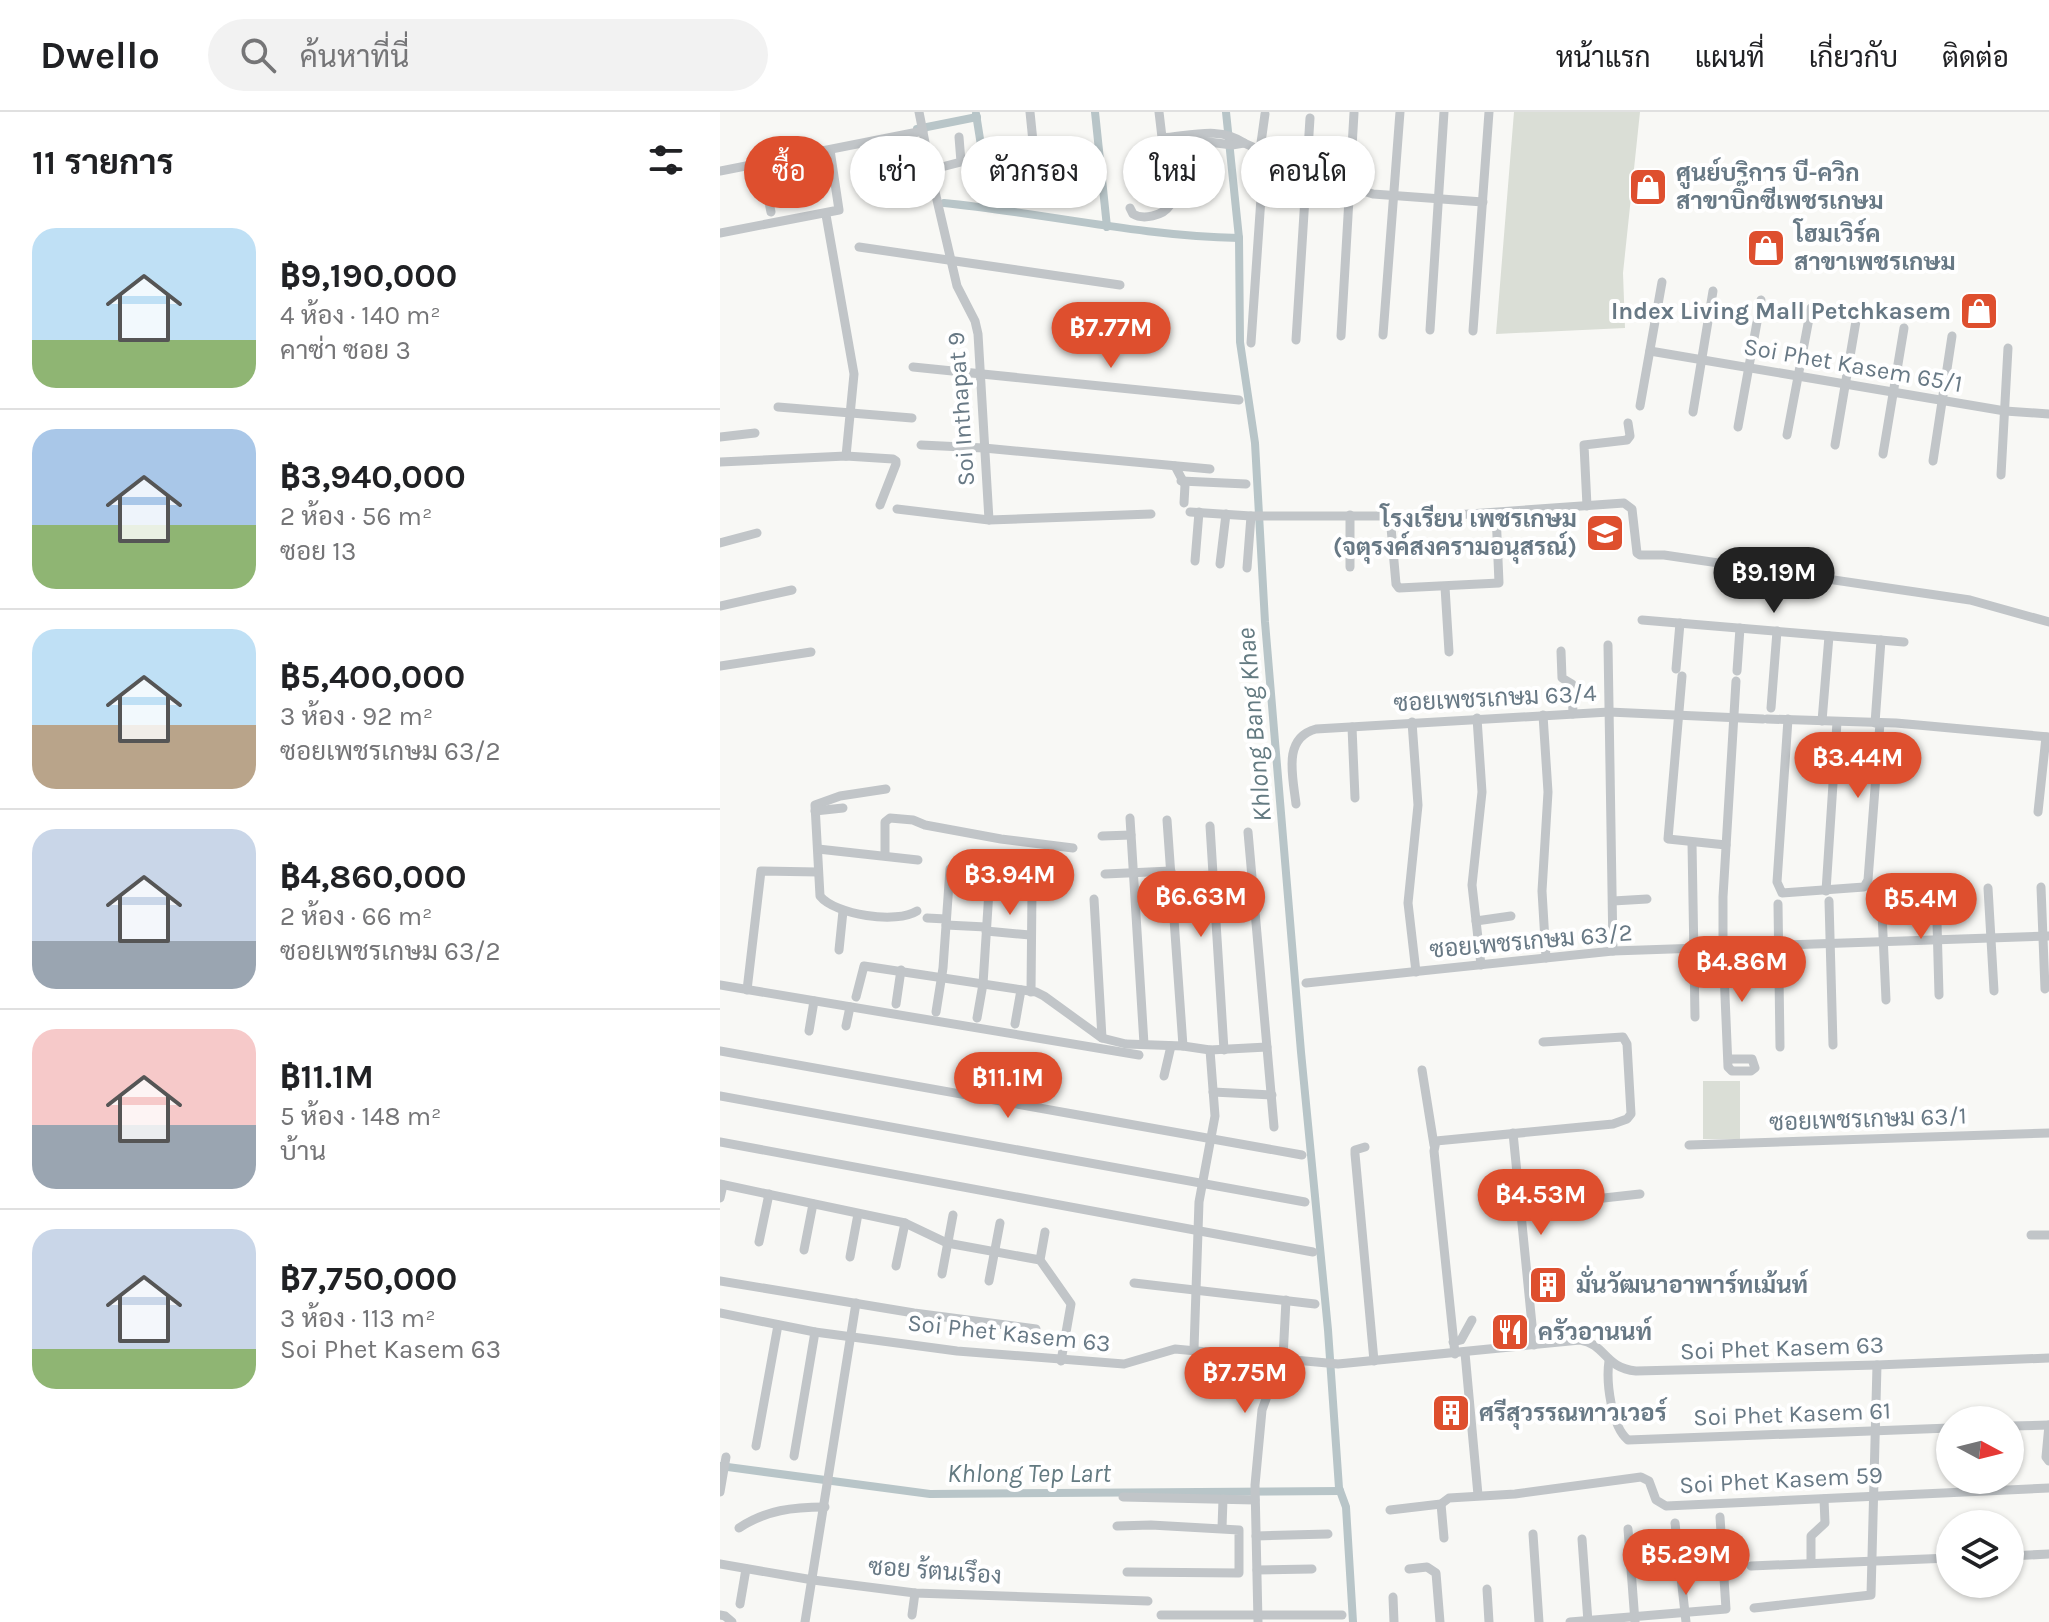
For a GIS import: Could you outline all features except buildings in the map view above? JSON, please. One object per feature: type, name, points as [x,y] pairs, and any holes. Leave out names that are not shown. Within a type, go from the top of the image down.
[{"type":"street","points":[[1030,112],[1032,136]]},
{"type":"street","points":[[1159,112],[1161,136]]},
{"type":"street","points":[[1383,335],[1400,112]]},
{"type":"street","points":[[1430,330],[1444,112]]},
{"type":"street","points":[[1473,331],[1489,112]]},
{"type":"street","points":[[1353,136],[1354,113]]},
{"type":"street","name":"Soi Inthapat 9","points":[[920,114],[924,136]]},
{"type":"street","points":[[1262,136],[1265,114]]},
{"type":"street","points":[[1309,136],[1310,118]]},
{"type":"street","points":[[834,149],[923,131]]},
{"type":"street","points":[[945,166],[961,162],[959,137]]},
{"type":"street","points":[[720,171],[744,166]]},
{"type":"street","points":[[720,233],[836,212],[840,207],[834,173]]},
{"type":"street","points":[[1375,192],[1483,202]]},
{"type":"street","points":[[770,208],[771,212]]},
{"type":"street","name":"Soi Inthapat 9","points":[[939,208],[959,292],[977,326],[989,520]]},
{"type":"street","points":[[1130,208],[1139,217],[1163,213],[1169,208]]},
{"type":"street","points":[[1251,343],[1260,208]]},
{"type":"street","points":[[1296,340],[1304,208]]},
{"type":"street","points":[[1341,336],[1349,208]]},
{"type":"street","points":[[826,215],[854,374],[846,456]]},
{"type":"street","points":[[859,247],[1120,285]]},
{"type":"street","points":[[1640,406],[1662,282]]},
{"type":"street","points":[[1693,412],[1713,291]]},
{"type":"street","points":[[1738,427],[1761,300]]},
{"type":"street","points":[[1787,435],[1811,308]]},
{"type":"street","points":[[1835,445],[1856,321]]},
{"type":"street","points":[[1883,454],[1904,328]]},
{"type":"street","points":[[1933,461],[1952,336]]},
{"type":"street","points":[[2001,475],[2008,348]]},
{"type":"street","name":"Soi Phet Kasem 65/1","points":[[1650,351],[2005,411],[2049,414]]},
{"type":"street","points":[[913,367],[1239,400]]},
{"type":"street","points":[[778,407],[912,418]]},
{"type":"street","points":[[1587,506],[1584,445],[1627,440],[1630,436],[1628,423]]},
{"type":"street","points":[[720,437],[755,433]]},
{"type":"street","points":[[921,445],[1210,469]]},
{"type":"street","points":[[720,462],[846,456],[896,461],[880,505]]},
{"type":"street","points":[[1175,466],[1191,509],[1195,561]]},
{"type":"street","points":[[1181,481],[1246,484]]},
{"type":"street","points":[[1191,509],[1252,516],[1390,516],[1496,513],[1624,503],[1631,507],[1640,555],[1664,555],[1970,600],[2049,622]]},
{"type":"street","points":[[897,509],[989,520],[1151,514]]},
{"type":"street","points":[[1390,516],[1396,586],[1445,587],[1499,583],[1496,513]]},
{"type":"street","points":[[1220,564],[1226,514]]},
{"type":"street","points":[[1350,515],[1350,567]]},
{"type":"street","points":[[1247,568],[1252,516]]},
{"type":"street","points":[[720,543],[757,533]]},
{"type":"street","points":[[1445,587],[1449,652]]},
{"type":"street","points":[[720,606],[792,590]]},
{"type":"street","points":[[1642,620],[1904,642]]},
{"type":"street","points":[[1680,623],[1678,715],[1668,839],[1726,845]]},
{"type":"street","points":[[1728,1059],[1723,948],[1726,845],[1740,628]]},
{"type":"street","points":[[1771,708],[1777,631]]},
{"type":"street","points":[[1822,721],[1829,636]]},
{"type":"street","points":[[1788,719],[1778,887],[1782,893],[1828,896],[1864,887],[1868,880],[1881,640]]},
{"type":"street","points":[[1608,645],[1613,951]]},
{"type":"street","points":[[1561,651],[1562,678],[1572,684],[1573,714]]},
{"type":"street","points":[[720,666],[811,652]]},
{"type":"street","name":"ซอยเพชรเกษม 63/4","points":[[1296,804],[1292,761],[1298,739],[1316,729],[1609,712],[1878,723],[2048,737]]},
{"type":"street","points":[[1543,715],[1548,792],[1542,891],[1546,958]]},
{"type":"street","points":[[1477,718],[1482,792],[1472,885],[1481,965]]},
{"type":"street","points":[[1412,722],[1418,805],[1408,903],[1416,972]]},
{"type":"street","points":[[1833,1045],[1828,896],[1837,722]]},
{"type":"street","points":[[1352,727],[1355,798]]},
{"type":"street","points":[[2038,812],[2048,737]]},
{"type":"street","points":[[886,789],[815,805],[820,896],[826,903],[843,911],[902,917],[917,911]]},
{"type":"street","points":[[815,811],[843,808]]},
{"type":"street","points":[[885,855],[885,822],[890,818],[1001,839],[1073,848]]},
{"type":"street","points":[[1130,818],[1144,1044]]},
{"type":"street","points":[[1167,820],[1183,1046]]},
{"type":"street","points":[[1210,826],[1224,1050]]},
{"type":"street","points":[[1248,832],[1274,1127]]},
{"type":"street","points":[[1102,836],[1131,835]]},
{"type":"street","points":[[1692,843],[1695,1017]]},
{"type":"street","points":[[818,849],[918,860]]},
{"type":"street","points":[[936,1012],[950,869]]},
{"type":"street","points":[[747,990],[761,871],[818,872]]},
{"type":"street","points":[[1105,874],[1171,874],[1252,880]]},
{"type":"street","points":[[977,1018],[983,984],[990,875]]},
{"type":"street","points":[[1936,886],[1939,995]]},
{"type":"street","points":[[2041,887],[2046,936],[2045,989]]},
{"type":"street","points":[[1988,888],[1994,991]]},
{"type":"street","points":[[1015,1024],[1026,991],[1032,889]]},
{"type":"street","points":[[1881,891],[1886,1000]]},
{"type":"street","points":[[1094,899],[1102,1038]]},
{"type":"street","points":[[1613,901],[1647,899]]},
{"type":"street","points":[[1778,904],[1780,1047]]},
{"type":"street","points":[[839,950],[843,911]]},
{"type":"street","points":[[1476,921],[1511,916]]},
{"type":"street","points":[[927,918],[1030,935]]},
{"type":"street","name":"ซอยเพชรเกษม 63/2","points":[[1306,983],[1613,951],[2046,936]]},
{"type":"street","points":[[856,997],[862,967],[901,970],[1044,996],[1102,1038],[1210,1050],[1267,1047]]},
{"type":"street","points":[[896,1004],[901,970]]},
{"type":"street","points":[[720,985],[1139,1055]]},
{"type":"street","points":[[809,1031],[814,1001]]},
{"type":"street","points":[[846,1026],[850,1007]]},
{"type":"street","points":[[1434,1145],[1440,1139],[1613,1124],[1627,1119],[1631,1114],[1627,1044],[1623,1037],[1543,1042]]},
{"type":"street","points":[[1164,1076],[1171,1046]]},
{"type":"street","points":[[1194,1349],[1197,1230],[1215,1116],[1210,1050]]},
{"type":"street","points":[[720,1051],[1302,1155]]},
{"type":"street","points":[[1422,1070],[1434,1145],[1453,1342],[1460,1353],[1478,1495]]},
{"type":"street","points":[[1213,1092],[1272,1095]]},
{"type":"street","points":[[720,1096],[1305,1202]]},
{"type":"street","points":[[1513,1133],[1534,1345]]},
{"type":"street","name":"ซอยเพชรเกษม 63/1","points":[[1689,1145],[2049,1133]]},
{"type":"street","points":[[720,1142],[1313,1252]]},
{"type":"street","points":[[1365,1147],[1355,1150],[1355,1154],[1374,1361]]},
{"type":"street","points":[[720,1198],[721,1184],[905,1223],[947,1243],[1040,1260]]},
{"type":"street","points":[[759,1242],[769,1194]]},
{"type":"street","points":[[1521,1207],[1640,1194]]},
{"type":"street","points":[[804,1250],[813,1204]]},
{"type":"street","points":[[850,1257],[858,1214]]},
{"type":"street","points":[[942,1274],[953,1215]]},
{"type":"street","points":[[896,1266],[905,1223]]},
{"type":"street","points":[[989,1281],[1000,1223]]},
{"type":"street","points":[[1045,1232],[1040,1260],[1070,1303],[1061,1361]]},
{"type":"street","points":[[2031,1235],[2049,1235]]},
{"type":"street","points":[[720,1281],[1036,1329]]},
{"type":"street","points":[[1134,1283],[1315,1304]]},
{"type":"street","points":[[1258,1618],[1255,1493],[1262,1410],[1274,1367],[1282,1358],[1286,1300]]},
{"type":"street","points":[[805,1622],[856,1303]]},
{"type":"street","name":"Soi Phet Kasem 63","points":[[720,1313],[815,1332],[957,1351],[1124,1364],[1167,1350],[1194,1349],[1338,1364],[1587,1341],[1595,1344],[1618,1368],[1636,1371],[2049,1358]]},
{"type":"street","points":[[1453,1342],[1461,1340],[1472,1320]]},
{"type":"street","points":[[756,1446],[778,1325]]},
{"type":"street","points":[[794,1456],[815,1332]]},
{"type":"street","name":"Soi Phet Kasem 61","points":[[1609,1361],[1607,1379],[1620,1428],[1628,1440],[1936,1428]]},
{"type":"street","points":[[1754,1608],[1871,1595],[1877,1365]]},
{"type":"street","points":[[2024,1426],[2049,1425],[2046,1457],[2049,1461]]},
{"type":"street","points":[[720,1492],[725,1463]]},
{"type":"street","name":"Soi Phet Kasem 59","points":[[1390,1510],[1441,1504],[1449,1498],[1515,1494],[1641,1477],[1649,1481],[1656,1500],[1666,1506],[2049,1488]]},
{"type":"street","points":[[1123,1497],[1223,1499],[1255,1493]]},
{"type":"street","points":[[1222,1528],[1223,1499]]},
{"type":"street","points":[[1811,1563],[1811,1536],[1825,1523],[1824,1499]]},
{"type":"street","points":[[1441,1504],[1444,1538]]},
{"type":"street","points":[[739,1528],[757,1516],[774,1511],[825,1507]]},
{"type":"street","points":[[1570,1622],[1686,1618],[1726,1609],[1720,1517]]},
{"type":"street","points":[[1675,1523],[1686,1618]]},
{"type":"street","points":[[1117,1526],[1328,1534]]},
{"type":"street","points":[[1628,1529],[1634,1620]]},
{"type":"street","points":[[1127,1572],[1239,1573],[1239,1530]]},
{"type":"street","points":[[1533,1534],[1539,1622]]},
{"type":"street","points":[[1582,1539],[1588,1621]]},
{"type":"street","points":[[2024,1555],[2049,1554]]},
{"type":"street","points":[[1751,1566],[1936,1558]]},
{"type":"street","name":"ซอย ร้ตนเรึอง","points":[[720,1564],[915,1593],[1148,1601]]},
{"type":"street","points":[[1409,1569],[1427,1567],[1436,1573],[1440,1622]]},
{"type":"street","points":[[740,1604],[746,1569]]},
{"type":"street","points":[[1257,1570],[1312,1569]]},
{"type":"street","points":[[1487,1589],[1489,1622]]},
{"type":"street","points":[[912,1615],[915,1593]]},
{"type":"street","points":[[1393,1597],[1394,1622]]},
{"type":"street","points":[[1161,1615],[1309,1619],[1342,1615]]},
{"type":"shaded area","points":[[1514,112],[1640,112],[1623,273],[1625,328],[1496,334]]},
{"type":"shaded area","points":[[1703,1081],[1740,1081],[1740,1139],[1703,1139]]},
{"type":"waterway","points":[[1095,112],[1107,227]]},
{"type":"waterway","name":"Khlong Bang Khae","points":[[1226,112],[1239,238],[1240,342],[1255,443],[1265,622],[1328,1330],[1339,1488],[1346,1507],[1353,1622]]},
{"type":"waterway","points":[[976,114],[980,136]]},
{"type":"waterway","points":[[917,129],[977,117]]},
{"type":"waterway","points":[[945,203],[1128,229],[1239,238]]},
{"type":"waterway","name":"Khlong Tep Lart","points":[[720,1466],[930,1494],[1340,1491]]},
{"type":"place","name":"ศูนย์บริการ บี-ควิก สาขาบิ๊กซีเพชรเกษม","points":[[1648,187]]},
{"type":"place","name":"โฮมเวิร์ค สาขาเพชรเกษม","points":[[1766,248]]},
{"type":"place","name":"Index Living Mall Petchkasem","points":[[1979,311]]},
{"type":"place","name":"โรงเรียน เพชรเกษม (จตุรงค์สงครามอนุสรณ์)","points":[[1605,533]]},
{"type":"place","name":"มั่นวัฒนาอาพาร์ทเม้นท์","points":[[1548,1285]]},
{"type":"place","name":"ครัวอานนท์","points":[[1510,1332]]},
{"type":"place","name":"ศรีสุวรรณทาวเวอร์","points":[[1451,1413]]}]
